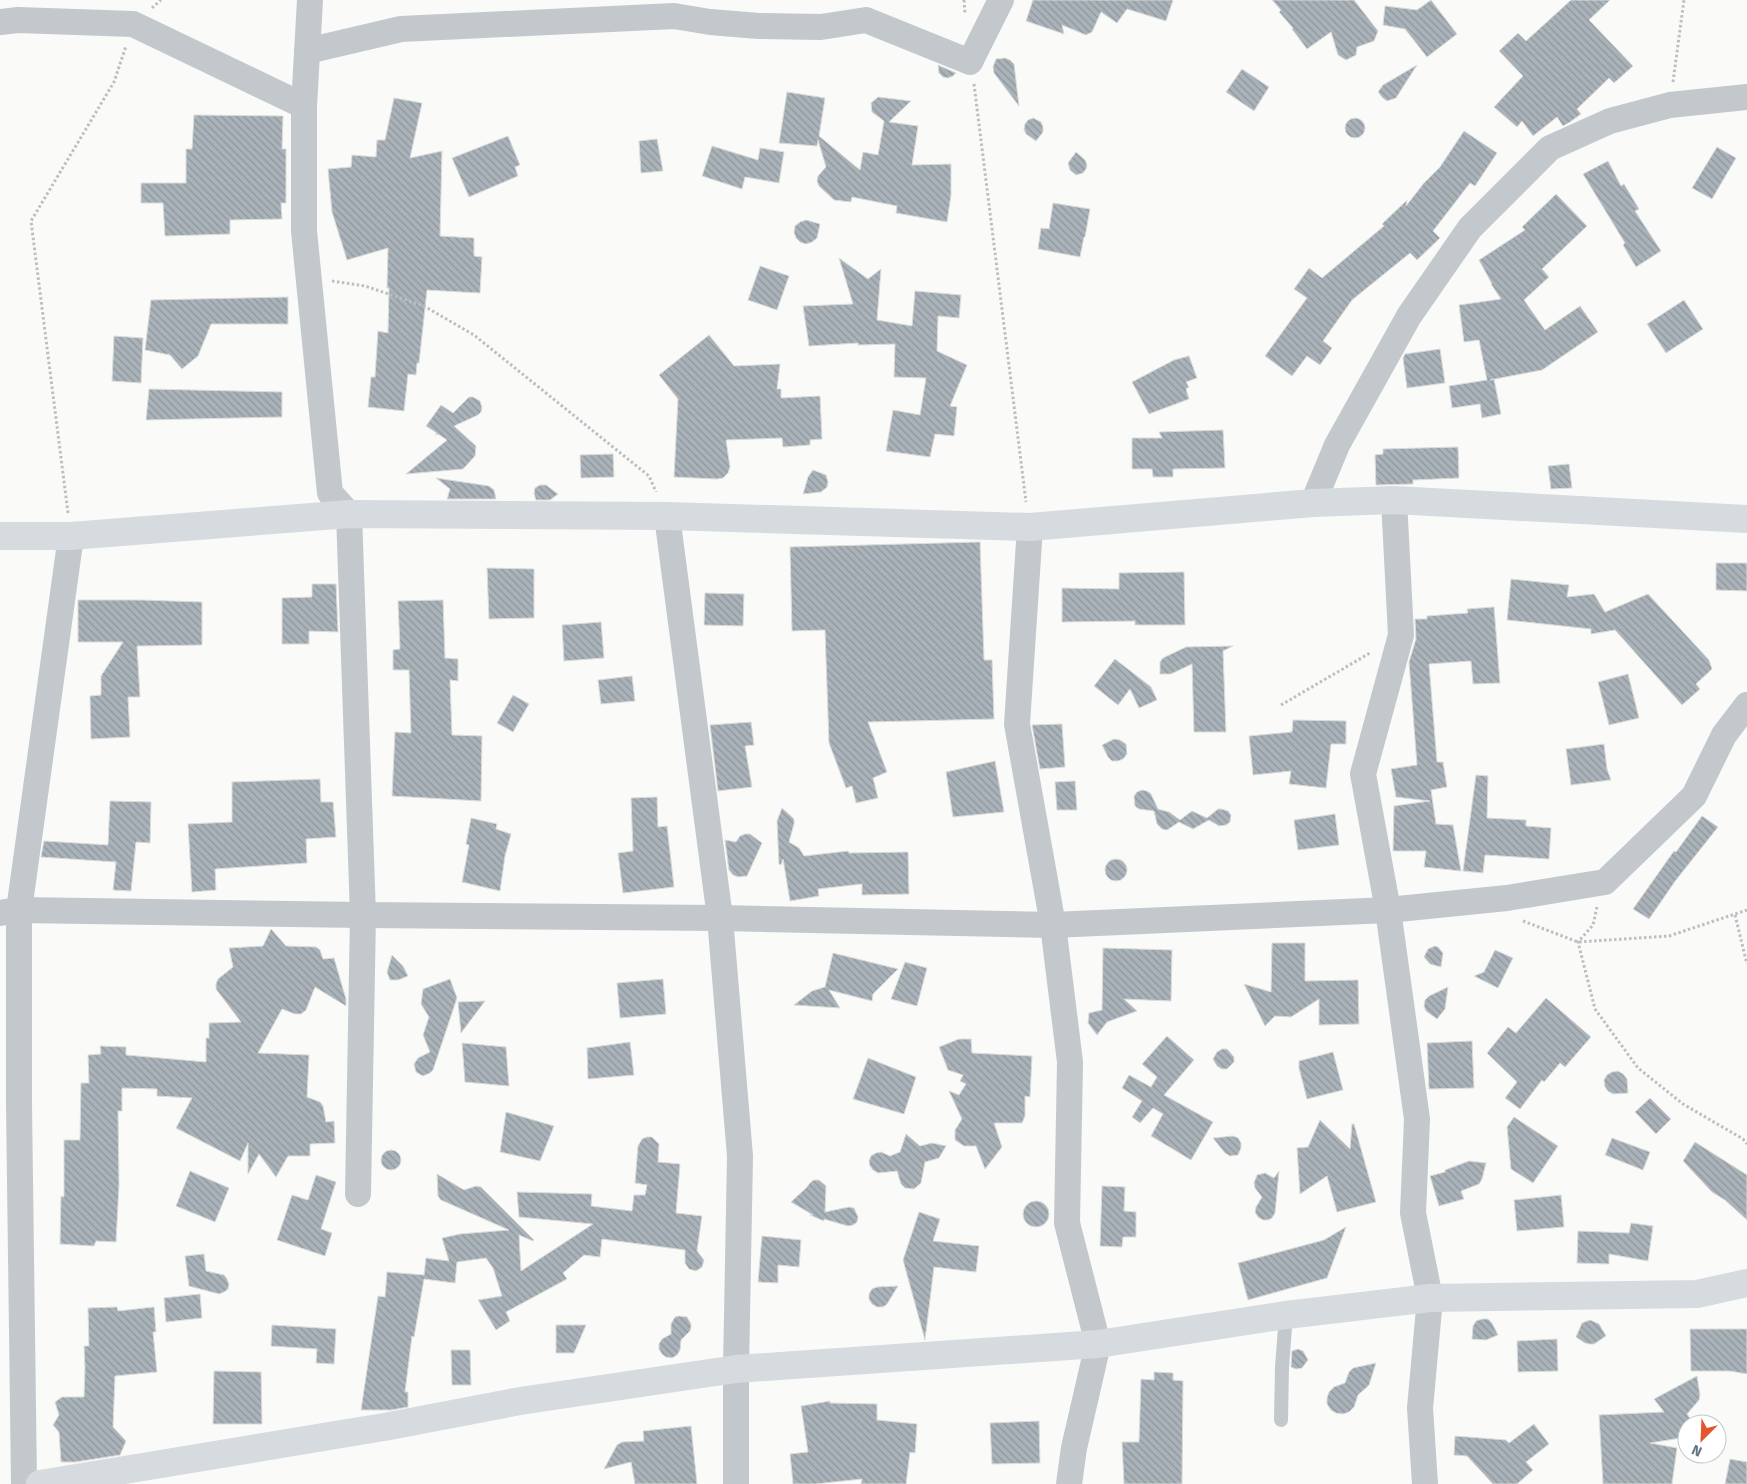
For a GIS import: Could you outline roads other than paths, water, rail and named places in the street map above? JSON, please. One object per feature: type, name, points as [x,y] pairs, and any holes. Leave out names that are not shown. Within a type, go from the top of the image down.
[{"type":"main road","points":[[0,536],[71,536],[349,514],[667,516],[1030,527],[1313,503],[1394,500],[1747,518]]},
{"type":"main road","points":[[40,1484],[384,1427],[520,1401],[736,1369],[1098,1344],[1286,1315],[1430,1298],[1697,1294],[1747,1283]]},
{"type":"street","points":[[310,0],[304,106],[304,231],[330,493],[349,514],[363,916],[358,1194]]},
{"type":"street","points":[[307,51],[401,29],[674,16],[710,22],[759,26],[820,27],[866,20],[970,61],[1001,0]]},
{"type":"street","points":[[0,22],[18,20],[133,24],[304,106]]},
{"type":"street","points":[[1313,503],[1337,445],[1409,316],[1470,228],[1550,148],[1610,121],[1670,105],[1747,97]]},
{"type":"street","points":[[1394,500],[1401,635],[1363,774],[1388,910],[1417,1119],[1414,1213],[1430,1298],[1420,1408],[1425,1484]]},
{"type":"street","points":[[667,516],[720,918],[740,1156],[736,1484]]},
{"type":"street","points":[[1030,527],[1018,724],[1053,925],[1070,1062],[1067,1223],[1098,1344],[1074,1448],[1069,1484]]},
{"type":"street","points":[[24,1484],[19,1094],[9,912],[71,536]]},
{"type":"street","points":[[9,912],[720,918],[1053,925],[1388,910],[1507,898],[1605,882],[1694,796],[1724,735],[1747,705]]},
{"type":"lane","points":[[1281,1420],[1286,1315]]}]
